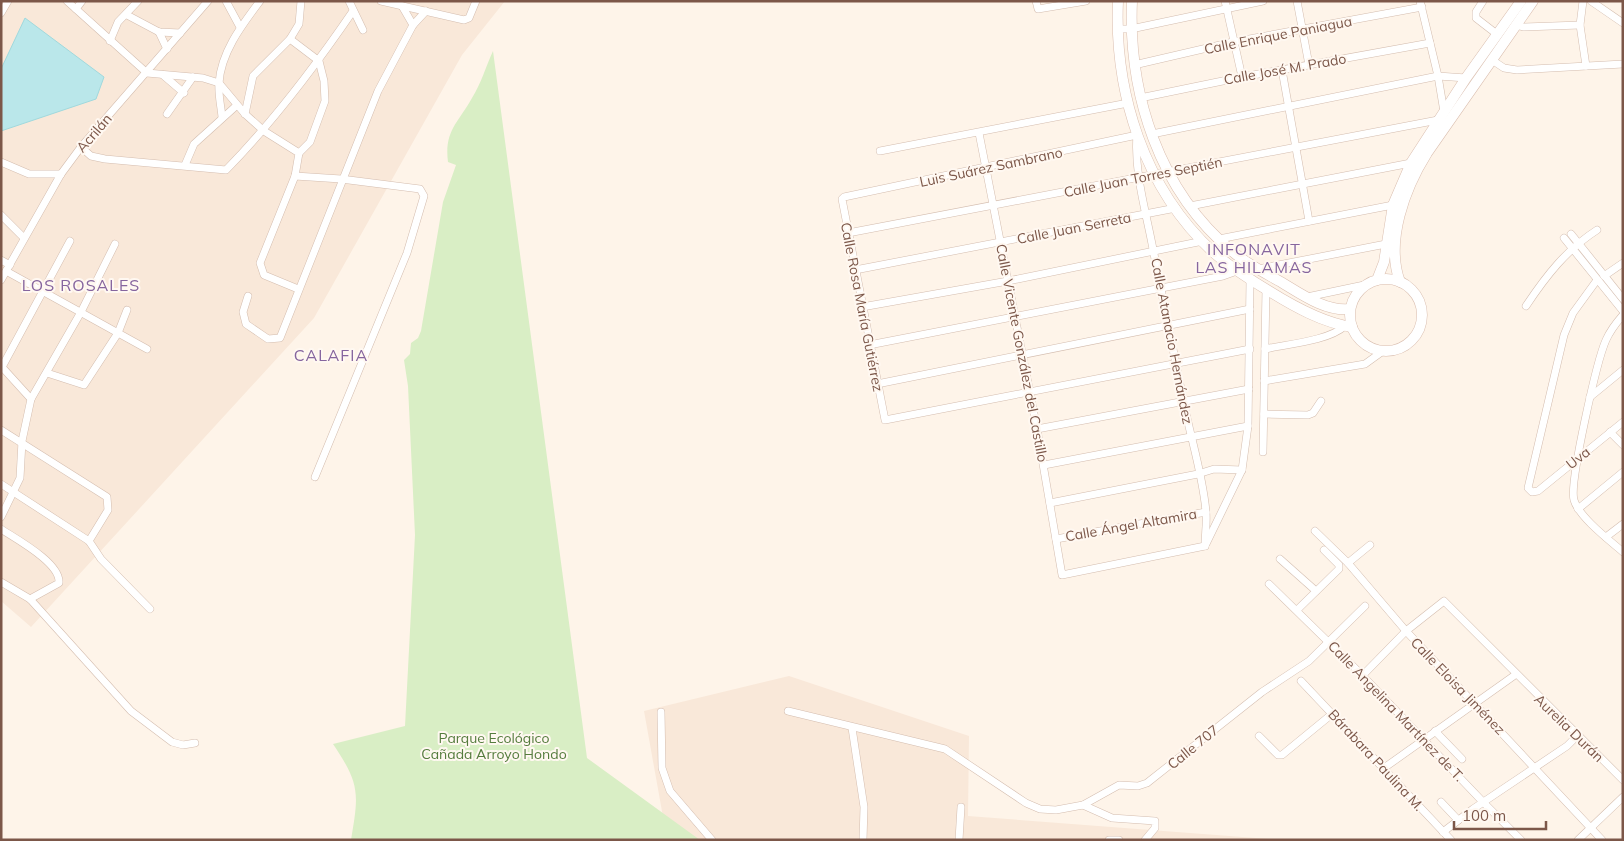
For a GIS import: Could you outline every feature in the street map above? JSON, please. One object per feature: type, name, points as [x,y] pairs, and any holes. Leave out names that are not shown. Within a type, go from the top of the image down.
[{"type":"street","points":[[1,14],[8,1]]},
{"type":"street","points":[[67,1],[147,73],[193,77],[219,83],[236,106],[264,131],[300,153]]},
{"type":"street","points":[[76,9],[82,1]]},
{"type":"street","points":[[110,41],[113,29],[138,1]]},
{"type":"street","name":"Acrilán","points":[[1,280],[61,174],[81,147],[208,1]]},
{"type":"street","points":[[226,1],[240,27]]},
{"type":"street","points":[[222,117],[219,83],[226,55],[240,27],[260,1]]},
{"type":"street","points":[[245,114],[253,76],[290,39],[298,24],[301,1]]},
{"type":"street","points":[[349,1],[363,30]]},
{"type":"street","points":[[381,1],[467,20],[476,1]]},
{"type":"street","points":[[1036,1],[1038,9],[1086,1]]},
{"type":"street","points":[[1118,1],[1119,60],[1137,135],[1154,175],[1176,208],[1203,241],[1238,272],[1250,280],[1325,320],[1349,326],[1364,343],[1383,350],[1394,350],[1407,343],[1417,332],[1421,323],[1421,308],[1415,294],[1400,282],[1388,279],[1307,297]]},
{"type":"street","points":[[1132,1],[1131,29],[1134,65],[1140,98],[1152,134],[1169,172],[1190,206],[1234,253],[1258,269],[1307,297],[1340,310],[1350,308]]},
{"type":"street","points":[[1118,29],[1131,29],[1226,5],[1263,1]]},
{"type":"street","points":[[1297,1],[1309,65]]},
{"type":"street","points":[[1483,1],[1476,12],[1476,18],[1498,35]]},
{"type":"street","points":[[1349,326],[1350,308],[1360,291],[1373,282],[1382,270],[1393,205],[1411,163],[1466,78],[1521,1]]},
{"type":"street","points":[[1400,282],[1395,259],[1398,231],[1413,178],[1427,153],[1532,1]]},
{"type":"street","points":[[1583,1],[1580,25],[1586,66]]},
{"type":"street","points":[[1591,1],[1623,23]]},
{"type":"street","points":[[1421,4],[1438,76],[1441,116]]},
{"type":"street","name":"Calle Enrique Paniagua","points":[[1134,65],[1233,42],[1303,31],[1421,4]]},
{"type":"street","points":[[405,5],[413,25]]},
{"type":"street","points":[[1226,5],[1242,77]]},
{"type":"street","points":[[81,147],[91,156],[105,159],[226,170],[264,131],[319,61],[353,11]]},
{"type":"street","points":[[248,296],[243,312],[246,324],[268,339],[275,340],[280,338],[378,91],[413,25],[426,11]]},
{"type":"street","points":[[127,15],[159,32],[180,33]]},
{"type":"street","points":[[1516,25],[1523,27],[1580,25]]},
{"type":"street","points":[[159,32],[167,49]]},
{"type":"street","points":[[290,39],[319,61],[324,81],[325,101],[310,142],[300,153],[295,176],[260,263],[264,275],[298,289]]},
{"type":"street","name":"Calle José M. Prado","points":[[1140,98],[1242,77],[1430,43]]},
{"type":"street","points":[[1492,60],[1510,69],[1623,64]]},
{"type":"street","points":[[1282,70],[1309,221]]},
{"type":"street","points":[[162,75],[184,93]]},
{"type":"street","points":[[1152,134],[1288,108],[1438,76],[1466,78]]},
{"type":"street","points":[[167,114],[184,93],[193,77]]},
{"type":"street","points":[[880,151],[1128,103]]},
{"type":"street","points":[[185,165],[194,144],[236,106]]},
{"type":"street","name":"Calle Juan Torres Septién","points":[[848,233],[1139,178],[1441,116]]},
{"type":"street","name":"Calle Vicente González del Castillo","points":[[979,132],[1044,465],[1062,575],[1205,546]]},
{"type":"street","name":"Luis Suárez Sambrano","points":[[844,197],[986,169],[1137,135]]},
{"type":"street","name":"Calle Atanacio Hernández","points":[[1137,135],[1136,151],[1139,178],[1206,512],[1205,546]]},
{"type":"street","points":[[1,162],[29,174],[61,174]]},
{"type":"street","points":[[1190,206],[1411,163]]},
{"type":"street","points":[[295,176],[342,179],[420,189],[424,196],[407,253],[315,477]]},
{"type":"street","name":"Calle Rosa María Gutiérrez","points":[[844,197],[842,201],[883,419],[887,421],[1030,393]]},
{"type":"street","points":[[1219,239],[1393,205]]},
{"type":"street","name":"Calle Juan Serreta","points":[[855,270],[1176,208]]},
{"type":"street","points":[[1,215],[24,238]]},
{"type":"street","points":[[1526,306],[1546,277],[1575,245],[1597,230]]},
{"type":"street","points":[[1568,236],[1623,299]]},
{"type":"street","points":[[31,399],[2,366],[44,292],[70,240]]},
{"type":"street","points":[[862,306],[1008,281],[1203,241]]},
{"type":"street","points":[[1,517],[20,478],[22,441],[31,399],[81,312],[115,244]]},
{"type":"street","points":[[1258,269],[1386,244]]},
{"type":"street","points":[[1575,245],[1597,280],[1623,313],[1606,340],[1590,398],[1573,491],[1574,501],[1578,509],[1623,552]]},
{"type":"street","points":[[1,260],[8,268],[44,292],[147,348]]},
{"type":"street","points":[[1604,276],[1623,264]]},
{"type":"street","points":[[869,345],[1238,272]]},
{"type":"street","points":[[1205,546],[1242,470],[1248,426],[1250,389],[1250,280]]},
{"type":"street","name":"Uva","points":[[1597,280],[1572,313],[1564,335],[1528,484],[1532,492],[1538,491],[1623,422]]},
{"type":"street","points":[[1264,452],[1266,289]]},
{"type":"street","points":[[877,384],[1250,309]]},
{"type":"street","points":[[47,373],[84,385],[118,333],[127,310]]},
{"type":"street","points":[[1265,349],[1327,336],[1349,326]]},
{"type":"street","points":[[1030,393],[1250,349]]},
{"type":"street","points":[[1264,381],[1365,364],[1383,350]]},
{"type":"street","points":[[1590,398],[1623,370]]},
{"type":"street","points":[[1037,429],[1250,389]]},
{"type":"street","points":[[1264,414],[1308,415],[1321,402]]},
{"type":"street","points":[[1044,465],[1248,426]]},
{"type":"street","points":[[1,430],[22,441],[107,497],[108,510],[89,541]]},
{"type":"street","points":[[1610,432],[1623,445]]},
{"type":"street","points":[[1050,503],[1198,474],[1214,469],[1242,470]]},
{"type":"street","points":[[1578,509],[1623,472]]},
{"type":"street","points":[[1,484],[89,541],[101,559],[150,609]]},
{"type":"street","name":"Calle Ángel Altamira","points":[[1056,539],[1206,512]]},
{"type":"street","points":[[1606,537],[1623,524]]},
{"type":"street","points":[[2,530],[43,557],[58,574],[59,583],[30,599]]},
{"type":"street","name":"Calle Eloisa Jiménez","points":[[1315,531],[1348,563],[1406,631],[1602,840]]},
{"type":"street","points":[[1348,563],[1370,544]]},
{"type":"street","points":[[1297,610],[1339,567],[1324,550]]},
{"type":"street","points":[[1280,559],[1316,591]]},
{"type":"street","points":[[1,582],[30,599],[131,711],[172,742],[183,745],[195,743]]},
{"type":"street","name":"Calle Angelina Martínez de T.","points":[[1269,584],[1363,675],[1521,840]]},
{"type":"street","name":"Aurelia Durán","points":[[1406,631],[1444,602],[1515,675],[1623,780]]},
{"type":"street","name":"Calle 707","points":[[788,711],[945,749],[1032,806],[1056,810],[1083,805],[1119,786],[1138,786],[1147,783],[1262,692],[1296,671],[1329,642],[1365,606]]},
{"type":"street","points":[[1363,675],[1406,631]]},
{"type":"street","points":[[1384,768],[1515,675]]},
{"type":"street","name":"Bárabara Paulina M.","points":[[1301,681],[1451,840]]},
{"type":"street","points":[[661,712],[662,768],[670,790],[712,840]]},
{"type":"street","points":[[1259,736],[1278,755],[1282,756],[1332,714]]},
{"type":"street","points":[[852,728],[864,807],[863,840]]},
{"type":"street","points":[[1435,731],[1462,759]]},
{"type":"street","points":[[1443,832],[1483,802],[1536,768],[1577,736]]},
{"type":"street","points":[[1578,840],[1623,797]]},
{"type":"street","points":[[1441,802],[1458,820]]},
{"type":"street","points":[[1083,805],[1112,818],[1155,821],[1155,828],[1145,840]]},
{"type":"street","points":[[959,840],[961,807]]},
{"type":"street","points":[[1109,840],[1119,840]]},
{"type":"shaded area","points":[[1,1],[505,1],[462,55],[314,318],[31,627],[1,601]]},
{"type":"shaded area","points":[[789,676],[969,736],[968,816],[1283,840],[671,840],[665,828],[644,711]]},
{"type":"green space","name":"Parque Ecológico Cañada Arroyo Hondo","points":[[493,51],[587,758],[700,840],[351,840],[356,800],[355,789],[348,769],[333,744],[405,726],[415,535],[408,386],[404,360],[410,354],[411,343],[418,338],[421,331],[443,202],[456,165],[448,162],[447,151],[450,135],[475,93]]},
{"type":"water","points":[[25,18],[104,77],[96,99],[1,131],[1,69]]},
{"type":"district","name":"INFONAVIT LAS HILAMAS","points":[[1254,258]]},
{"type":"district","name":"LOS ROSALES","points":[[81,285]]},
{"type":"district","name":"CALAFIA","points":[[331,355]]}]
